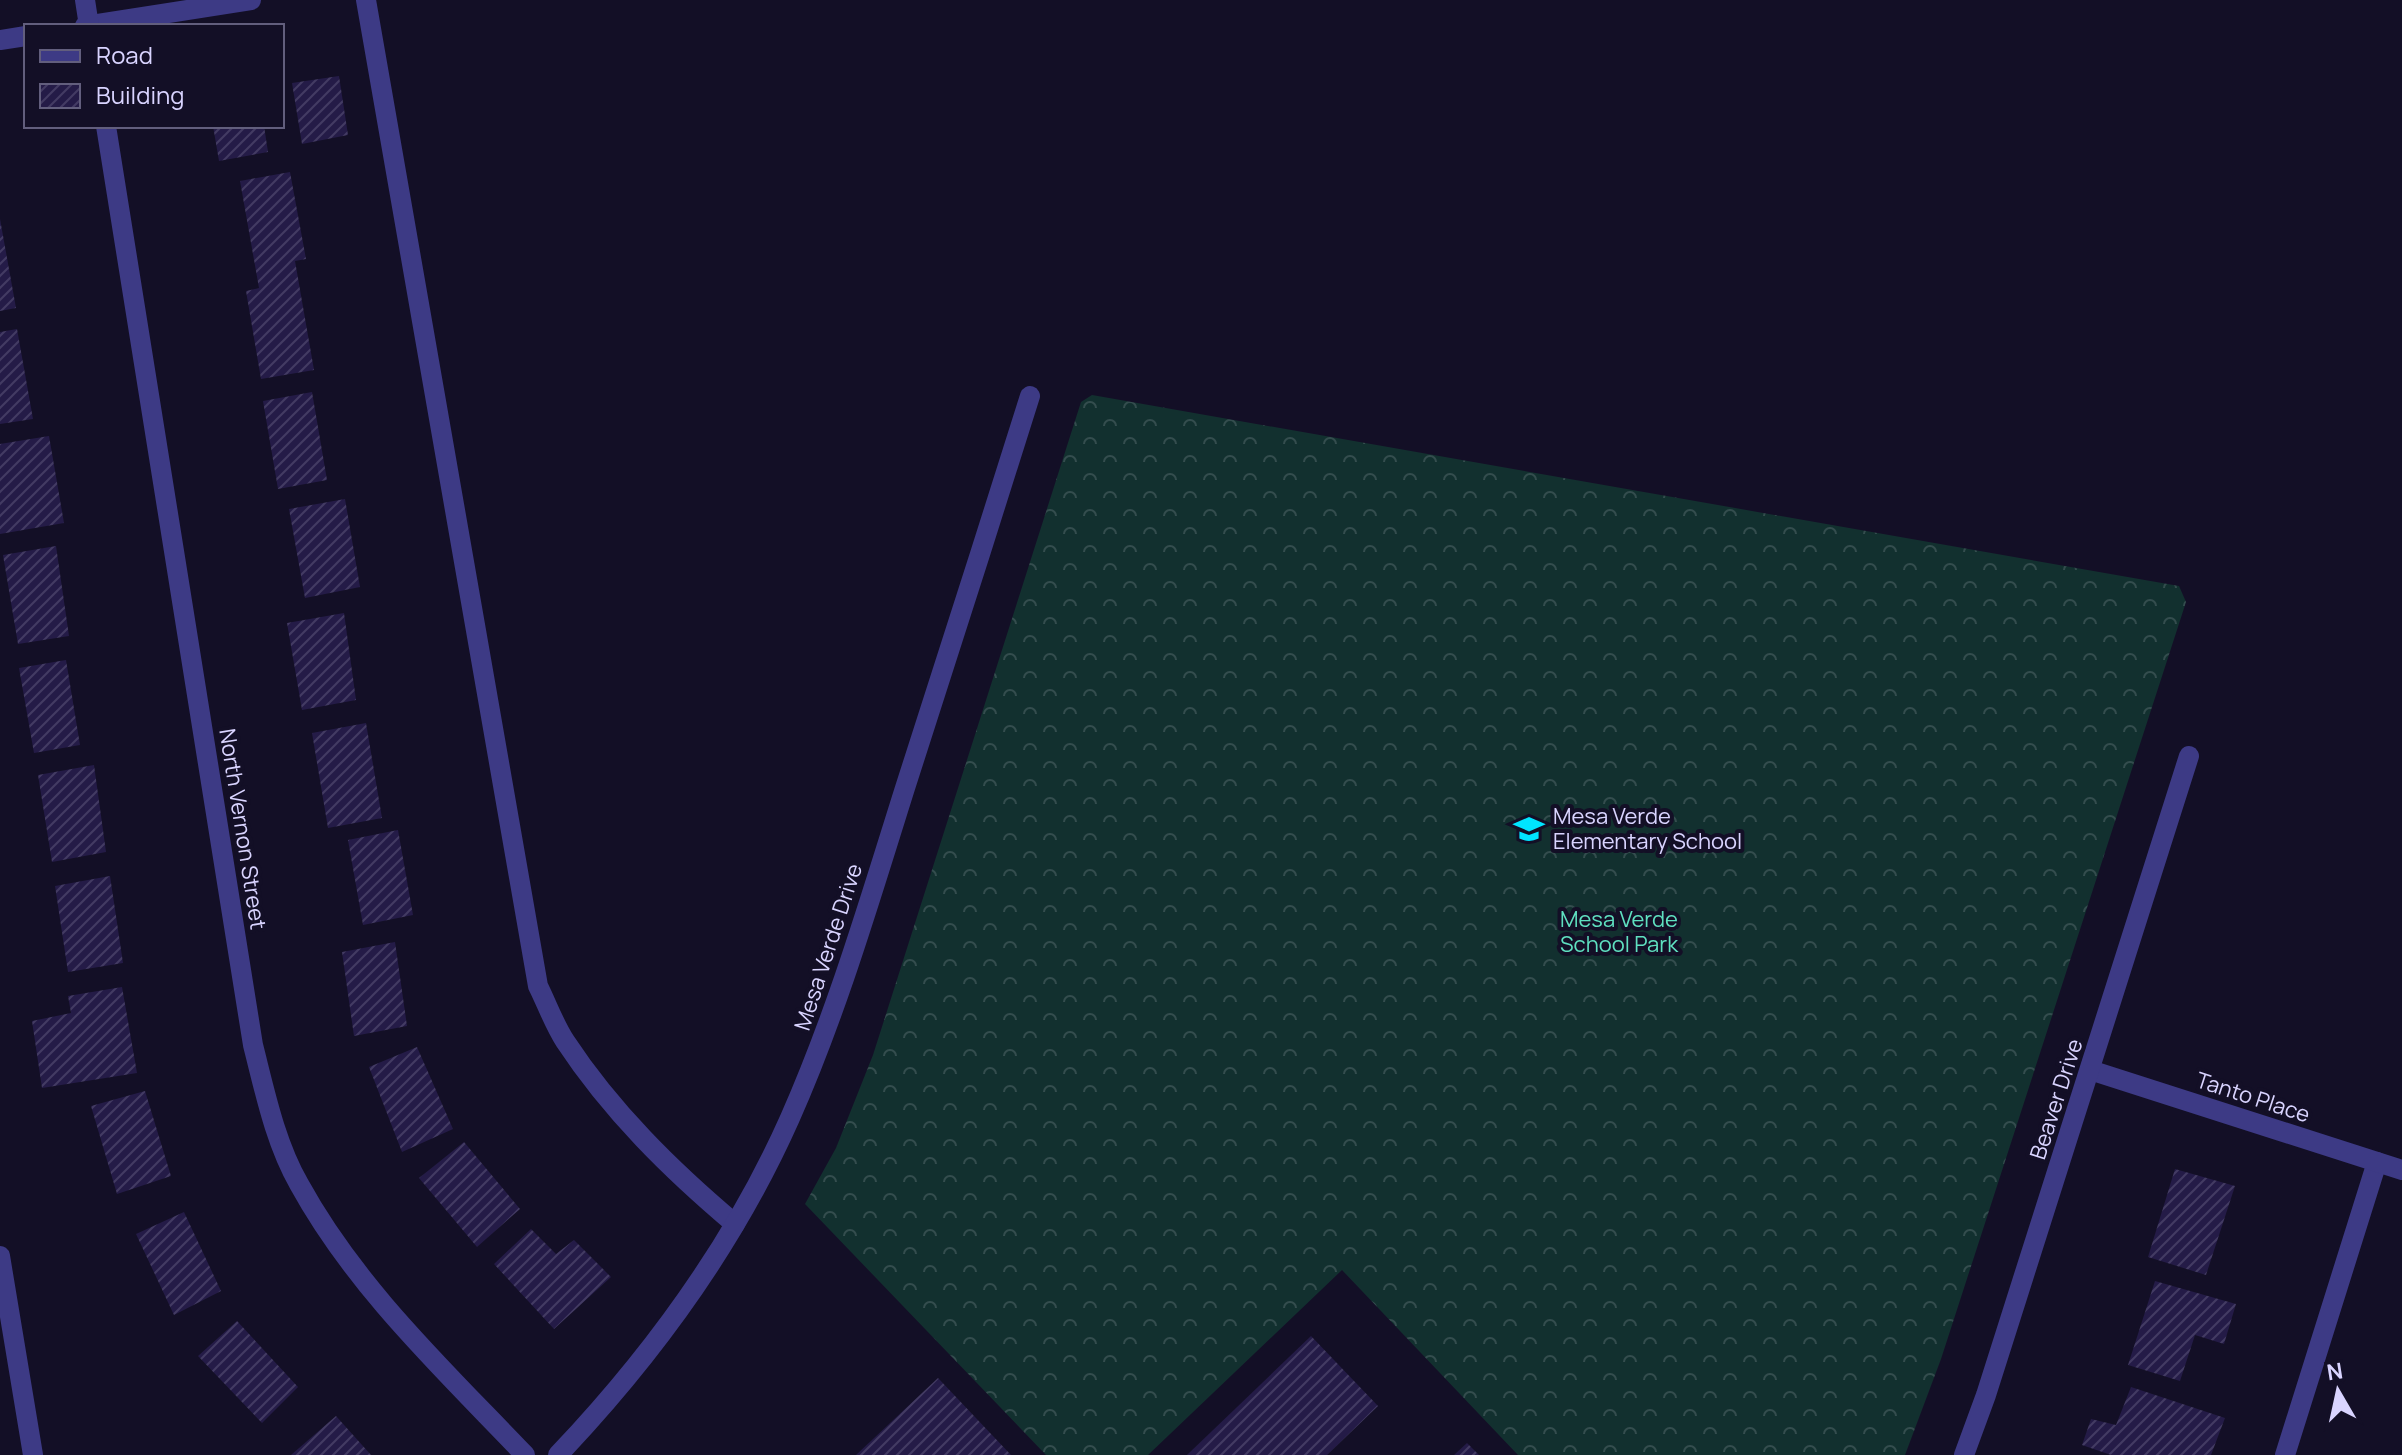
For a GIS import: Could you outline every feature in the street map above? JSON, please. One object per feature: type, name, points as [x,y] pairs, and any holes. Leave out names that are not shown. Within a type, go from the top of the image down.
[{"type":"street","points":[[85,0],[88,24]]},
{"type":"street","points":[[101,24],[251,0]]},
{"type":"street","points":[[366,0],[538,986],[564,1039],[622,1117],[687,1183],[735,1224]]},
{"type":"street","points":[[0,40],[24,36]]},
{"type":"street","name":"North Vernon Street","points":[[106,128],[253,1045],[272,1119],[297,1182],[341,1253],[385,1307],[525,1455]]},
{"type":"street","name":"Mesa Verde Drive","points":[[558,1455],[627,1378],[681,1307],[735,1224],[789,1121],[839,994],[1030,396]]},
{"type":"street","name":"Beaver Drive","points":[[1964,1455],[1986,1395],[2189,756]]},
{"type":"street","name":"Tanto Place","points":[[2090,1070],[2402,1170]]},
{"type":"street","points":[[2285,1455],[2377,1162]]},
{"type":"street","points":[[0,1256],[33,1455]]},
{"type":"green space","name":"Mesa Verde School Park","points":[[1092,395],[2179,586],[2186,602],[1941,1359],[1905,1455],[1518,1455],[1342,1270],[1148,1455],[1046,1455],[805,1204],[836,1148],[873,1055],[1081,402]]},
{"type":"building","points":[[339,76],[348,135],[302,144],[292,83]]},
{"type":"building","points":[[213,128],[264,128],[268,152],[219,161]]},
{"type":"building","points":[[290,172],[306,259],[295,261],[314,370],[261,379],[246,291],[259,288],[240,181]]},
{"type":"building","points":[[0,219],[16,308],[0,311]]},
{"type":"building","points":[[17,329],[33,419],[0,424],[0,332]]},
{"type":"building","points":[[312,392],[327,480],[278,489],[263,401]]},
{"type":"building","points":[[49,436],[64,523],[0,534],[0,444]]},
{"type":"building","points":[[345,499],[360,587],[305,598],[289,509]]},
{"type":"building","points":[[56,546],[69,636],[18,644],[3,555]]},
{"type":"building","points":[[344,613],[356,700],[302,710],[287,623]]},
{"type":"building","points":[[66,660],[80,745],[34,753],[19,668]]},
{"type":"building","points":[[366,723],[382,818],[328,828],[312,733]]},
{"type":"building","points":[[94,765],[106,852],[52,862],[38,775]]},
{"type":"building","points":[[398,830],[413,915],[363,925],[348,840]]},
{"type":"building","points":[[110,876],[123,963],[68,972],[55,886]]},
{"type":"building","points":[[395,942],[407,1026],[354,1036],[342,952]]},
{"type":"building","points":[[122,987],[137,1073],[42,1088],[32,1021],[71,1013],[68,996]]},
{"type":"building","points":[[417,1047],[453,1129],[402,1152],[369,1067]]},
{"type":"building","points":[[145,1091],[171,1176],[117,1194],[91,1106]]},
{"type":"building","points":[[464,1142],[520,1209],[477,1247],[419,1178]]},
{"type":"building","points":[[2175,1169],[2235,1186],[2206,1275],[2148,1257]]},
{"type":"building","points":[[184,1212],[221,1291],[174,1315],[136,1234]]},
{"type":"building","points":[[531,1229],[556,1254],[574,1240],[611,1277],[554,1329],[494,1264]]},
{"type":"building","points":[[2155,1281],[2236,1304],[2224,1344],[2195,1335],[2180,1381],[2128,1365]]},
{"type":"building","points":[[237,1321],[298,1387],[262,1423],[198,1356]]},
{"type":"building","points":[[1311,1336],[1378,1406],[1327,1455],[1187,1455]]},
{"type":"building","points":[[938,1378],[1011,1455],[856,1455]]},
{"type":"building","points":[[2131,1387],[2225,1418],[2211,1455],[2111,1455],[2082,1445],[2091,1419],[2116,1425]]},
{"type":"building","points":[[336,1416],[371,1455],[291,1455]]},
{"type":"building","points":[[1467,1443],[1479,1455],[1454,1455]]},
{"type":"place","name":"Mesa Verde Elementary School","points":[[1529,829]]}]
